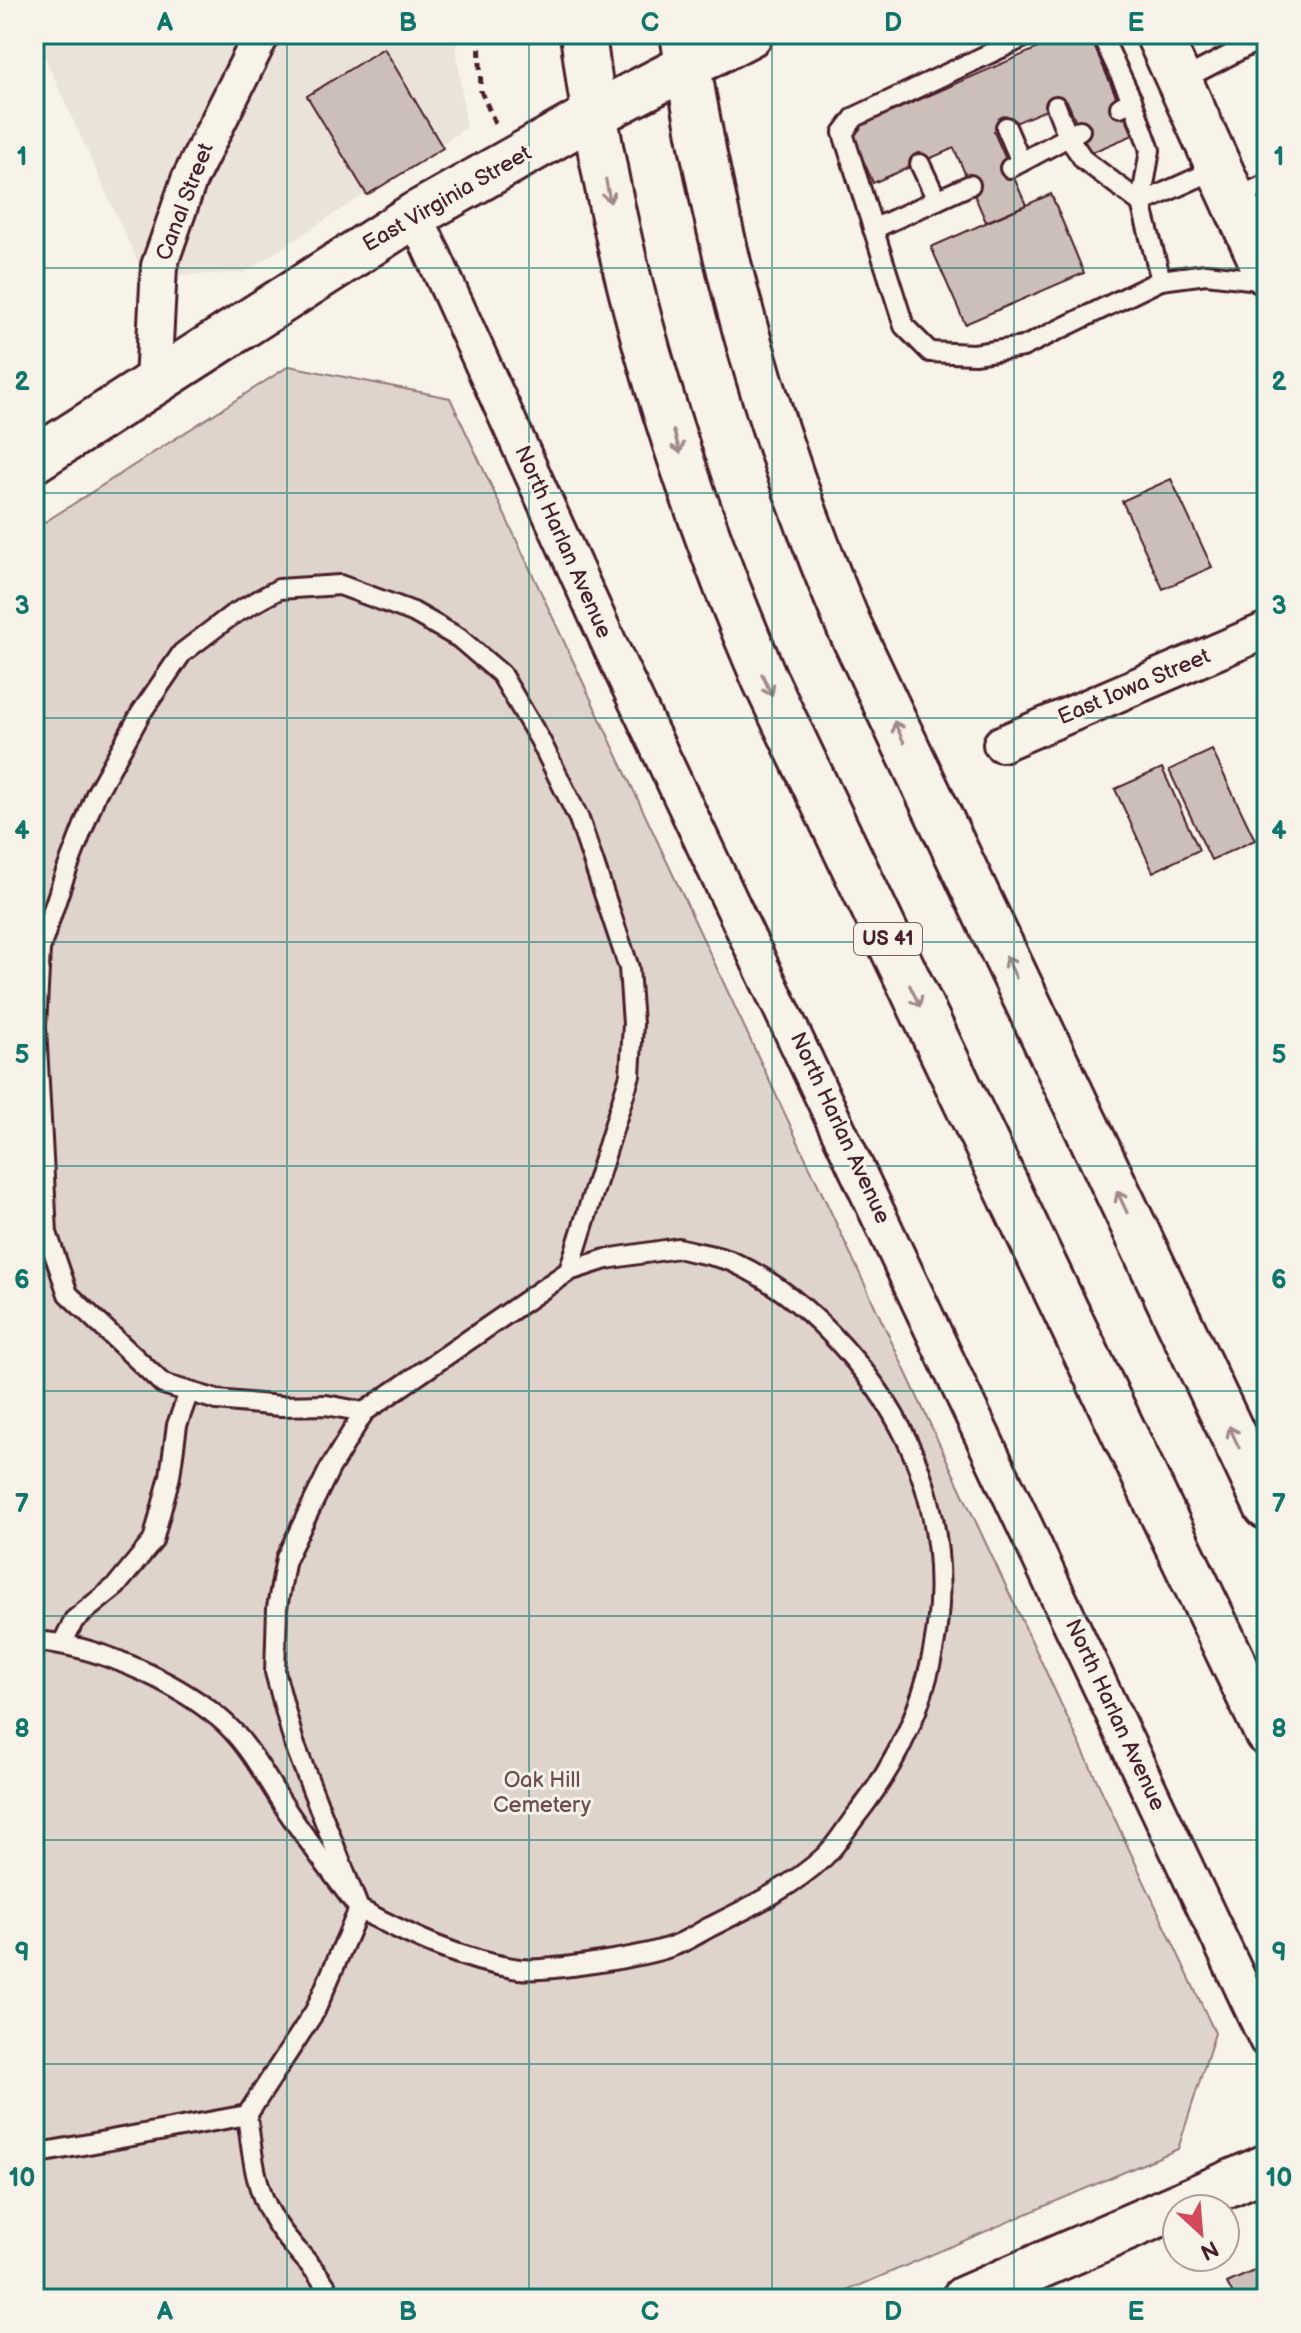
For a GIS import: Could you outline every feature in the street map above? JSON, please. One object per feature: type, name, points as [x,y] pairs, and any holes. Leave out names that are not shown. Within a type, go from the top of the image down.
[{"type":"main road","name":"US 41","points":[[583,34],[593,115],[611,208],[658,377],[730,598],[765,680],[1267,1733]]},
{"type":"main road","name":"East Virginia Street","points":[[34,460],[415,215],[593,115],[686,50],[750,34]]},
{"type":"main road","points":[[1158,34],[1180,81],[1240,183],[1267,273]]},
{"type":"main road","points":[[686,50],[702,157],[729,279],[786,464],[818,554],[849,626],[1267,1507]]},
{"type":"main road","points":[[964,2299],[1267,2167]]},
{"type":"street","name":"Canal Street","points":[[153,382],[159,266],[189,180],[262,34]]},
{"type":"street","name":"North Harlan Avenue","points":[[415,215],[613,652],[1267,2040]]},
{"type":"street","name":"East Iowa Street","points":[[1001,744],[1267,630]]},
{"type":"lane","points":[[1101,34],[1126,103],[1150,150],[1141,203],[1161,280]]},
{"type":"lane","points":[[1180,81],[1253,43],[1249,34]]},
{"type":"lane","points":[[1029,41],[893,105],[855,117],[843,133],[904,326],[930,352],[974,354],[1023,347],[1161,280],[1206,274],[1267,281]]},
{"type":"lane","points":[[1056,106],[1074,133],[1084,160],[1141,203],[1240,183]]},
{"type":"lane","points":[[1006,127],[1016,165],[1074,133]]},
{"type":"lane","points":[[920,164],[937,200]]},
{"type":"lane","points":[[873,229],[970,185]]},
{"type":"lane","points":[[364,1412],[326,1405],[280,1406],[217,1400],[163,1384],[68,1294],[47,1233],[36,1027],[37,949],[96,794],[141,713],[182,653],[232,615],[279,589],[340,585],[413,612],[459,638],[501,674],[540,740],[579,819],[629,968],[633,1024],[630,1075],[569,1271]]},
{"type":"lane","points":[[34,1641],[63,1642],[116,1660],[219,1717],[265,1773],[289,1814],[359,1909],[424,1943],[521,1969],[594,1962],[671,1947],[757,1903],[824,1857],[881,1786],[921,1703],[941,1610],[938,1540],[925,1478],[880,1390],[839,1341],[790,1297],[732,1261],[678,1248],[606,1259],[569,1271],[364,1412],[330,1468],[286,1558],[277,1608],[275,1672],[294,1743],[359,1909],[315,2011],[247,2115],[256,2182],[273,2220],[324,2280],[333,2299]]},
{"type":"lane","points":[[63,1642],[74,1620],[116,1586],[153,1541],[170,1476],[177,1425],[189,1392]]},
{"type":"lane","points":[[34,2154],[247,2115]]},
{"type":"path","points":[[479,34],[481,91],[513,160]]},
{"type":"shaded area","points":[[34,34],[455,34],[466,128],[244,273],[144,276]]},
{"type":"green space","name":"Oak Hill Cemetery","points":[[289,366],[450,398],[1215,2033],[1178,2149],[828,2299],[34,2299],[34,529]]},
{"type":"building","points":[[1070,34],[1089,34],[1133,135],[1090,153],[1067,101],[994,132],[1026,205],[986,222],[954,148],[873,183],[850,130]]},
{"type":"building","points":[[384,48],[443,148],[367,195],[307,96]]},
{"type":"building","points":[[1051,194],[1084,273],[965,324],[931,247]]},
{"type":"building","points":[[1171,479],[1212,567],[1163,589],[1122,501]]},
{"type":"building","points":[[1212,750],[1255,840],[1211,860],[1169,770]]},
{"type":"building","points":[[1162,768],[1199,850],[1153,872],[1115,789]]},
{"type":"building","points":[[1267,2265],[1267,2299],[1235,2299],[1227,2283]]}]
